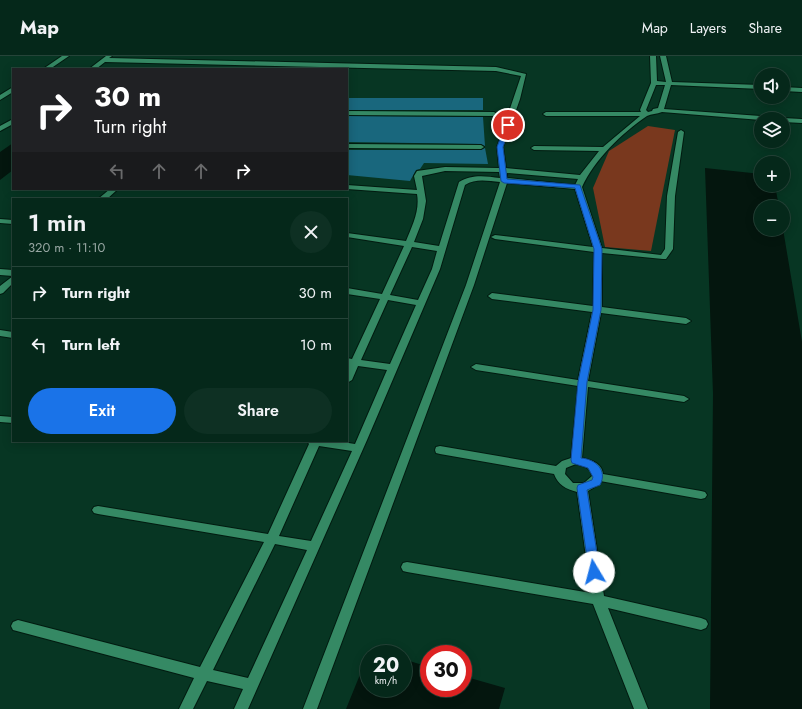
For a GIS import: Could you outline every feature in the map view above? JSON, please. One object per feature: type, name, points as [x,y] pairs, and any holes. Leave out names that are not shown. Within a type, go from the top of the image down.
[{"type":"street","points":[[48,68],[66,56]]},
{"type":"street","points":[[93,68],[109,56]]},
{"type":"street","points":[[580,182],[604,148],[645,112],[654,83],[653,56]]},
{"type":"street","points":[[660,111],[669,83],[663,56]]},
{"type":"street","points":[[104,60],[333,67],[496,69],[524,75],[500,147],[501,170],[504,181],[470,285],[310,709]]},
{"type":"street","points":[[249,64],[254,68]]},
{"type":"street","points":[[654,83],[754,87]]},
{"type":"street","points":[[790,89],[802,90]]},
{"type":"street","points":[[0,98],[12,90]]},
{"type":"street","points":[[546,114],[660,111],[754,117]]},
{"type":"street","points":[[348,113],[494,114]]},
{"type":"street","points":[[790,120],[802,121]]},
{"type":"street","points":[[0,129],[12,122]]},
{"type":"street","points":[[495,236],[663,257],[669,249],[671,196],[681,132]]},
{"type":"street","points":[[348,146],[481,147]]},
{"type":"street","points":[[534,148],[604,148]]},
{"type":"street","points":[[348,376],[351,362],[384,297],[419,219],[422,201],[418,176],[420,172],[445,169],[501,170],[580,182]]},
{"type":"street","points":[[240,709],[358,448],[421,303],[442,249],[462,184],[469,179],[479,178],[504,181],[580,182]]},
{"type":"street","points":[[576,460],[583,382],[597,310],[598,249],[580,182]]},
{"type":"street","points":[[348,187],[420,192]]},
{"type":"street","points":[[103,198],[113,190]]},
{"type":"street","points":[[0,221],[12,222]]},
{"type":"street","points":[[348,235],[442,249]]},
{"type":"street","points":[[0,272],[12,274]]},
{"type":"street","points":[[0,290],[12,279]]},
{"type":"street","points":[[348,291],[421,303]]},
{"type":"street","points":[[492,296],[686,322]]},
{"type":"street","points":[[0,333],[12,335]]},
{"type":"street","points":[[351,362],[393,368]]},
{"type":"street","points":[[476,367],[583,382],[684,399]]},
{"type":"street","points":[[0,419],[12,420]]},
{"type":"street","points":[[186,709],[271,540],[314,442]]},
{"type":"street","points":[[320,442],[358,448]]},
{"type":"street","points":[[440,450],[559,471]]},
{"type":"street","points":[[576,460],[592,465],[597,471],[598,477],[596,482],[590,486],[582,488],[565,483],[560,477],[559,471],[562,466],[568,462],[576,460]]},
{"type":"street","points":[[598,477],[701,495]]},
{"type":"street","points":[[582,488],[598,600],[641,709]]},
{"type":"street","points":[[98,510],[313,546]]},
{"type":"street","points":[[407,567],[598,600],[701,624]]},
{"type":"street","points":[[18,626],[251,685]]},
{"type":"shaded area","points":[[648,126],[675,130],[651,251],[605,247],[593,188],[609,151]]},
{"type":"shaded area","points":[[12,144],[12,171],[0,180],[0,152]]},
{"type":"shaded area","points":[[705,168],[754,173],[754,192],[776,192],[778,200],[754,200],[754,236],[784,236],[802,342],[802,709],[710,709],[713,394]]},
{"type":"shaded area","points":[[412,662],[420,664],[420,697],[472,697],[472,679],[505,688],[499,709],[346,709],[360,675],[360,697],[412,697]]},
{"type":"building","points":[[348,98],[483,98],[483,110],[348,110]]},
{"type":"building","points":[[348,116],[483,117],[485,146],[481,144],[348,142]]},
{"type":"building","points":[[485,148],[488,164],[424,163],[420,169],[416,170],[410,181],[348,175],[348,150],[481,150]]},
{"type":"route","points":[[508,125],[500,147],[501,170],[504,181],[578,187],[598,249],[597,310],[583,382],[576,460],[592,465],[597,471],[598,477],[596,482],[590,486],[582,488],[594,572]]}]
